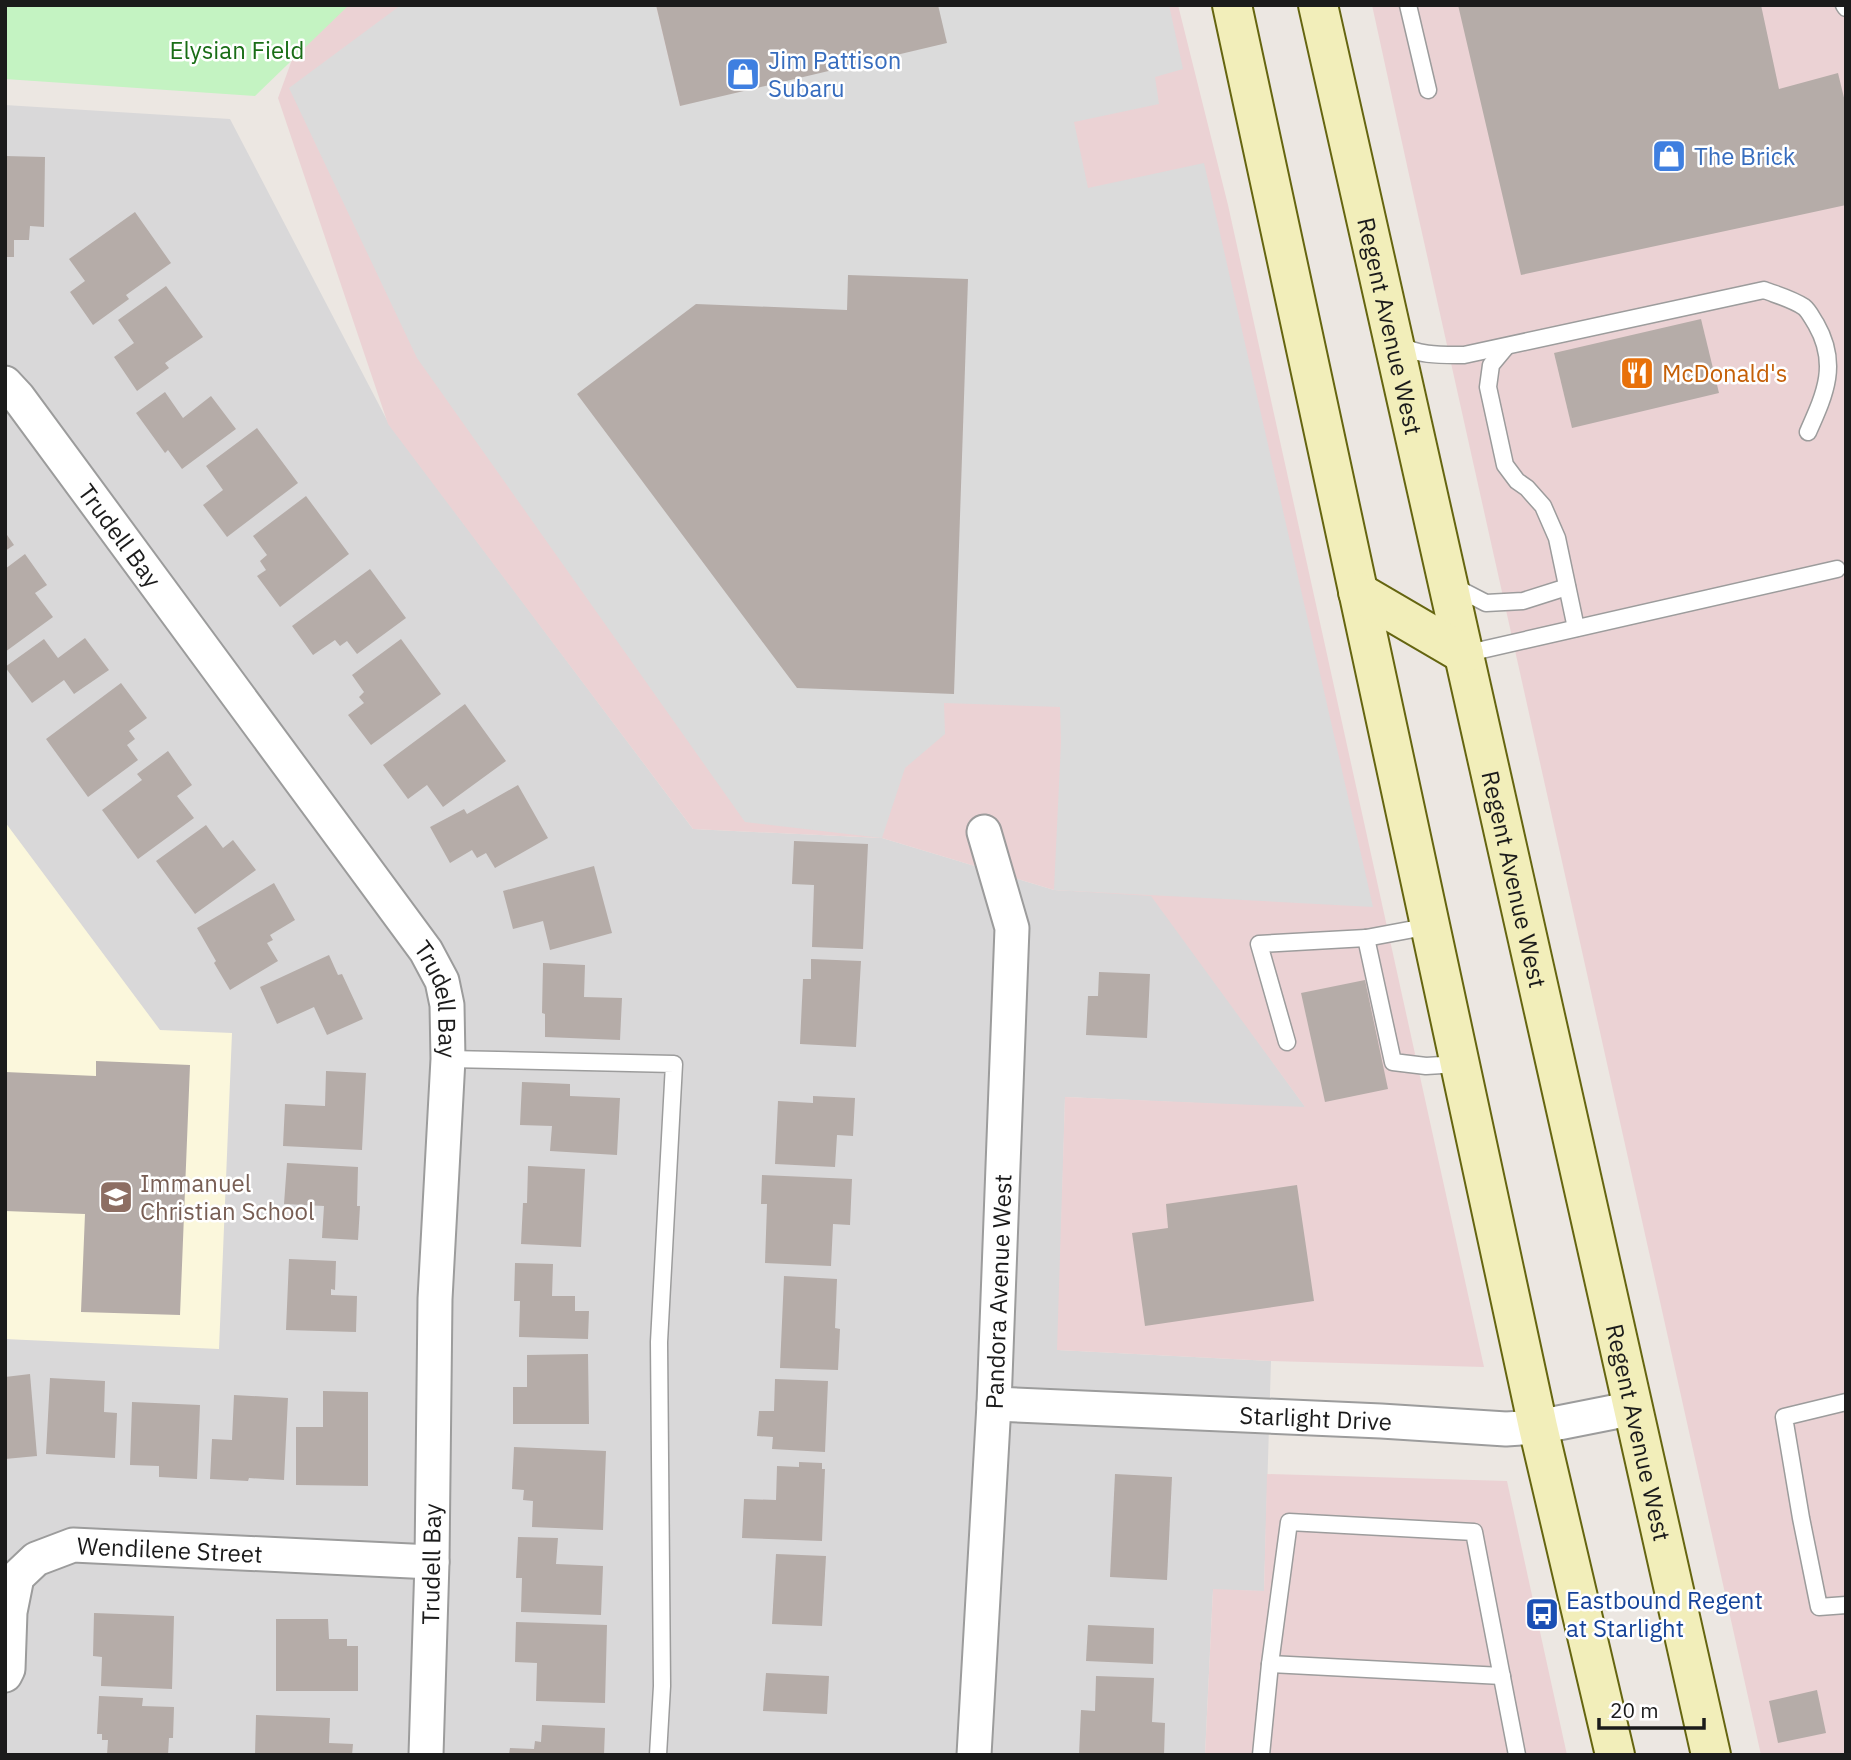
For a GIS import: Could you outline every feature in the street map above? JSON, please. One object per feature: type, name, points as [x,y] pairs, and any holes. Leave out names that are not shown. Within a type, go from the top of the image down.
[{"type":"main road","points":[[1232,5],[1538,1427],[1615,1755]]},
{"type":"main road","name":"Regent Avenue West","points":[[1318,5],[1634,1408],[1715,1748]]},
{"type":"main road","points":[[1358,592],[1464,654]]},
{"type":"street","name":"Trudell Bay","points":[[5,383],[426,951],[442,981],[447,1005],[448,1059],[435,1299],[432,1562],[426,1755]]},
{"type":"street","name":"Pandora Avenue West","points":[[974,1755],[994,1404],[1012,929],[984,832]]},
{"type":"street","name":"Starlight Drive","points":[[994,1404],[1506,1429],[1538,1427],[1634,1408]]},
{"type":"street","name":"Wendilene Street","points":[[5,1675],[8,1669],[10,1612],[17,1577],[36,1559],[74,1545],[432,1562]]},
{"type":"lane","points":[[1408,5],[1428,90]]},
{"type":"lane","points":[[1394,342],[1407,349],[1430,355],[1464,355],[1764,290],[1807,309],[1827,351],[1828,374],[1824,397],[1808,432]]},
{"type":"lane","points":[[1506,347],[1491,365],[1488,387],[1505,465],[1543,506],[1557,538],[1576,628]]},
{"type":"lane","points":[[1464,654],[1837,569]]},
{"type":"lane","points":[[1448,584],[1486,603],[1523,601],[1567,587]]},
{"type":"lane","points":[[1287,1042],[1259,944],[1366,938],[1430,926]]},
{"type":"lane","points":[[1366,938],[1393,1062],[1426,1066],[1460,1065]]},
{"type":"lane","points":[[448,1059],[674,1064],[659,1342],[662,1686],[658,1755]]},
{"type":"lane","points":[[1846,1402],[1784,1418],[1819,1608],[1846,1605]]},
{"type":"lane","points":[[1261,1755],[1289,1522],[1303,1522],[1474,1532],[1517,1755]]},
{"type":"lane","points":[[1270,1664],[1502,1676]]},
{"type":"shaded area","points":[[312,5],[1178,5],[1228,205],[1484,1367],[1271,1361],[1057,1350],[1065,1097],[1305,1107],[1151,896],[1054,890],[882,838],[693,829],[388,424],[278,98]]},
{"type":"shaded area","points":[[401,5],[656,5],[680,106],[938,5],[1169,5],[1183,69],[1155,77],[1159,104],[1074,122],[1088,188],[1204,163],[1373,907],[1054,890],[1061,742],[1060,707],[944,703],[945,734],[905,768],[882,838],[745,822],[417,358],[289,88]]},
{"type":"shaded area","points":[[1372,5],[1846,5],[1846,1755],[1761,1755]]},
{"type":"shaded area","points":[[5,105],[230,119],[389,424],[693,829],[882,838],[1054,890],[1152,895],[1306,1108],[1065,1097],[1058,1350],[1271,1361],[1264,1591],[1213,1590],[1205,1755],[5,1755]]},
{"type":"shaded area","points":[[5,822],[160,1030],[232,1033],[219,1349],[5,1339]]},
{"type":"shaded area","points":[[1267,1474],[1507,1481],[1567,1755],[1205,1755],[1213,1589],[1264,1591]]},
{"type":"green space","name":"Elysian Field","points":[[5,5],[349,5],[255,96],[5,79]]},
{"type":"building","name":"Jim Pattison Subaru","points":[[656,5],[938,5],[947,43],[680,106]]},
{"type":"building","name":"The Brick","points":[[1458,5],[1761,5],[1779,89],[1838,73],[1846,106],[1846,205],[1521,275]]},
{"type":"building","points":[[5,156],[45,157],[44,227],[30,226],[29,240],[14,240],[14,257],[5,257]]},
{"type":"building","points":[[135,212],[171,263],[126,295],[129,299],[93,325],[70,292],[85,281],[69,259]]},
{"type":"building","points":[[848,275],[968,279],[954,694],[797,688],[577,394],[696,304],[847,310]]},
{"type":"building","points":[[166,286],[203,337],[165,363],[169,368],[137,391],[114,357],[134,343],[118,320]]},
{"type":"building","name":"McDonald's","points":[[1701,319],[1719,393],[1572,428],[1554,353]]},
{"type":"building","points":[[165,392],[183,418],[211,396],[236,429],[182,469],[168,450],[165,453],[136,413]]},
{"type":"building","points":[[257,428],[298,483],[227,537],[203,505],[223,490],[206,466]]},
{"type":"building","points":[[306,496],[349,554],[280,607],[257,576],[266,570],[260,561],[267,555],[253,536]]},
{"type":"building","points":[[5,532],[14,545],[5,551]]},
{"type":"building","points":[[25,554],[47,585],[35,593],[53,617],[5,652],[5,569]]},
{"type":"building","points":[[370,569],[406,618],[357,654],[347,641],[340,646],[335,640],[313,655],[292,626]]},
{"type":"building","points":[[85,638],[109,670],[74,694],[64,680],[32,703],[5,667],[44,639],[58,658]]},
{"type":"building","points":[[401,639],[441,694],[371,745],[348,715],[364,703],[359,697],[364,692],[352,675]]},
{"type":"building","points":[[121,683],[147,718],[129,731],[135,739],[127,745],[138,760],[88,797],[46,739]]},
{"type":"building","points":[[465,704],[506,761],[443,807],[427,785],[408,799],[383,765]]},
{"type":"building","points":[[168,751],[192,785],[177,796],[194,818],[138,859],[102,810],[142,780],[137,774]]},
{"type":"building","points":[[518,785],[548,838],[495,868],[486,853],[477,858],[472,850],[450,863],[430,827],[464,809],[467,814]]},
{"type":"building","points":[[206,825],[223,848],[233,840],[256,870],[195,914],[156,861]]},
{"type":"building","points":[[794,841],[868,844],[863,949],[812,947],[814,885],[792,884]]},
{"type":"building","points":[[594,866],[612,933],[550,950],[543,921],[513,929],[503,891]]},
{"type":"building","points":[[274,883],[295,920],[270,935],[273,940],[267,943],[278,961],[230,990],[197,928]]},
{"type":"building","points":[[329,955],[338,975],[342,974],[363,1019],[327,1035],[314,1007],[277,1024],[260,987]]},
{"type":"building","points":[[811,959],[861,961],[856,1047],[800,1044],[803,979],[811,979]]},
{"type":"building","points":[[543,963],[585,965],[584,997],[622,998],[620,1040],[545,1037],[545,1014],[542,1013]]},
{"type":"building","points":[[1099,972],[1150,974],[1147,1038],[1086,1035],[1088,996],[1098,996]]},
{"type":"building","points":[[1365,980],[1388,1089],[1325,1102],[1301,993]]},
{"type":"building","points":[[96,1061],[190,1065],[180,1315],[81,1312],[85,1214],[5,1211],[5,1072],[96,1076]]},
{"type":"building","points":[[326,1071],[366,1073],[362,1150],[283,1146],[285,1104],[325,1106]]},
{"type":"building","points":[[522,1082],[570,1084],[570,1096],[620,1098],[617,1155],[550,1151],[552,1126],[520,1125]]},
{"type":"building","points":[[813,1096],[855,1098],[853,1136],[837,1135],[835,1167],[775,1164],[778,1101],[813,1103]]},
{"type":"building","points":[[287,1163],[358,1167],[358,1240],[322,1238],[324,1206],[284,1204]]},
{"type":"building","points":[[528,1166],[585,1169],[581,1247],[521,1244],[523,1203],[527,1203]]},
{"type":"building","points":[[762,1175],[852,1179],[850,1225],[833,1224],[831,1266],[765,1263],[767,1204],[761,1204]]},
{"type":"building","points":[[1297,1185],[1314,1301],[1145,1326],[1132,1233],[1168,1228],[1166,1204]]},
{"type":"building","points":[[289,1259],[336,1261],[335,1290],[331,1289],[331,1295],[357,1296],[356,1332],[286,1330]]},
{"type":"building","points":[[515,1263],[553,1264],[552,1296],[575,1296],[575,1311],[589,1311],[588,1339],[519,1337],[520,1301],[514,1301]]},
{"type":"building","points":[[784,1276],[837,1279],[835,1328],[840,1329],[838,1370],[780,1368]]},
{"type":"building","points":[[588,1354],[589,1424],[513,1424],[513,1387],[527,1387],[527,1355]]},
{"type":"building","points":[[30,1374],[37,1456],[5,1459],[5,1377]]},
{"type":"building","points":[[50,1378],[105,1381],[104,1412],[117,1413],[115,1458],[46,1454]]},
{"type":"building","points":[[775,1379],[828,1381],[825,1452],[772,1449],[773,1437],[757,1436],[759,1411],[774,1411]]},
{"type":"building","points":[[323,1391],[368,1392],[368,1486],[296,1485],[296,1427],[323,1427]]},
{"type":"building","points":[[234,1395],[288,1398],[284,1480],[210,1479],[212,1439],[232,1440]]},
{"type":"building","points":[[132,1402],[200,1405],[197,1479],[159,1477],[159,1466],[130,1465]]},
{"type":"building","points":[[514,1447],[606,1451],[603,1530],[532,1527],[533,1501],[523,1500],[524,1490],[512,1489]]},
{"type":"building","points":[[799,1462],[822,1463],[822,1469],[825,1469],[822,1541],[742,1538],[744,1499],[776,1500],[777,1466],[799,1467]]},
{"type":"building","points":[[1115,1474],[1172,1477],[1167,1580],[1110,1577]]},
{"type":"building","points":[[518,1537],[558,1538],[556,1564],[603,1566],[601,1615],[521,1612],[522,1578],[516,1578]]},
{"type":"building","points":[[776,1554],[826,1556],[822,1626],[772,1624]]},
{"type":"building","points":[[94,1613],[174,1616],[172,1689],[101,1686],[102,1657],[93,1656]]},
{"type":"building","points":[[276,1619],[328,1619],[329,1639],[347,1639],[347,1646],[358,1646],[358,1691],[276,1691]]},
{"type":"building","points":[[516,1622],[607,1625],[605,1703],[536,1701],[537,1663],[515,1662]]},
{"type":"building","points":[[1088,1625],[1154,1628],[1153,1664],[1086,1661]]},
{"type":"building","points":[[766,1673],[829,1676],[827,1714],[763,1711]]},
{"type":"building","points":[[1096,1676],[1154,1678],[1152,1722],[1165,1723],[1164,1755],[1079,1755],[1081,1710],[1095,1711]]},
{"type":"building","points":[[1817,1690],[1826,1733],[1778,1743],[1769,1701]]},
{"type":"building","points":[[99,1696],[143,1698],[142,1706],[174,1707],[173,1738],[169,1738],[168,1755],[107,1755],[108,1740],[102,1740],[102,1734],[97,1734]]},
{"type":"building","points":[[256,1715],[330,1718],[329,1743],[353,1744],[352,1755],[255,1755]]},
{"type":"building","points":[[542,1725],[605,1728],[604,1755],[509,1755],[510,1748],[534,1749],[535,1741],[541,1742]]},
{"type":"place","name":"Jim Pattison Subaru","points":[[743,74]]},
{"type":"place","name":"The Brick","points":[[1669,156]]},
{"type":"place","name":"McDonald's","points":[[1637,373]]},
{"type":"place","name":"Immanuel Christian School","points":[[116,1197]]},
{"type":"place","name":"Eastbound Regent at Starlight","points":[[1542,1614]]}]
